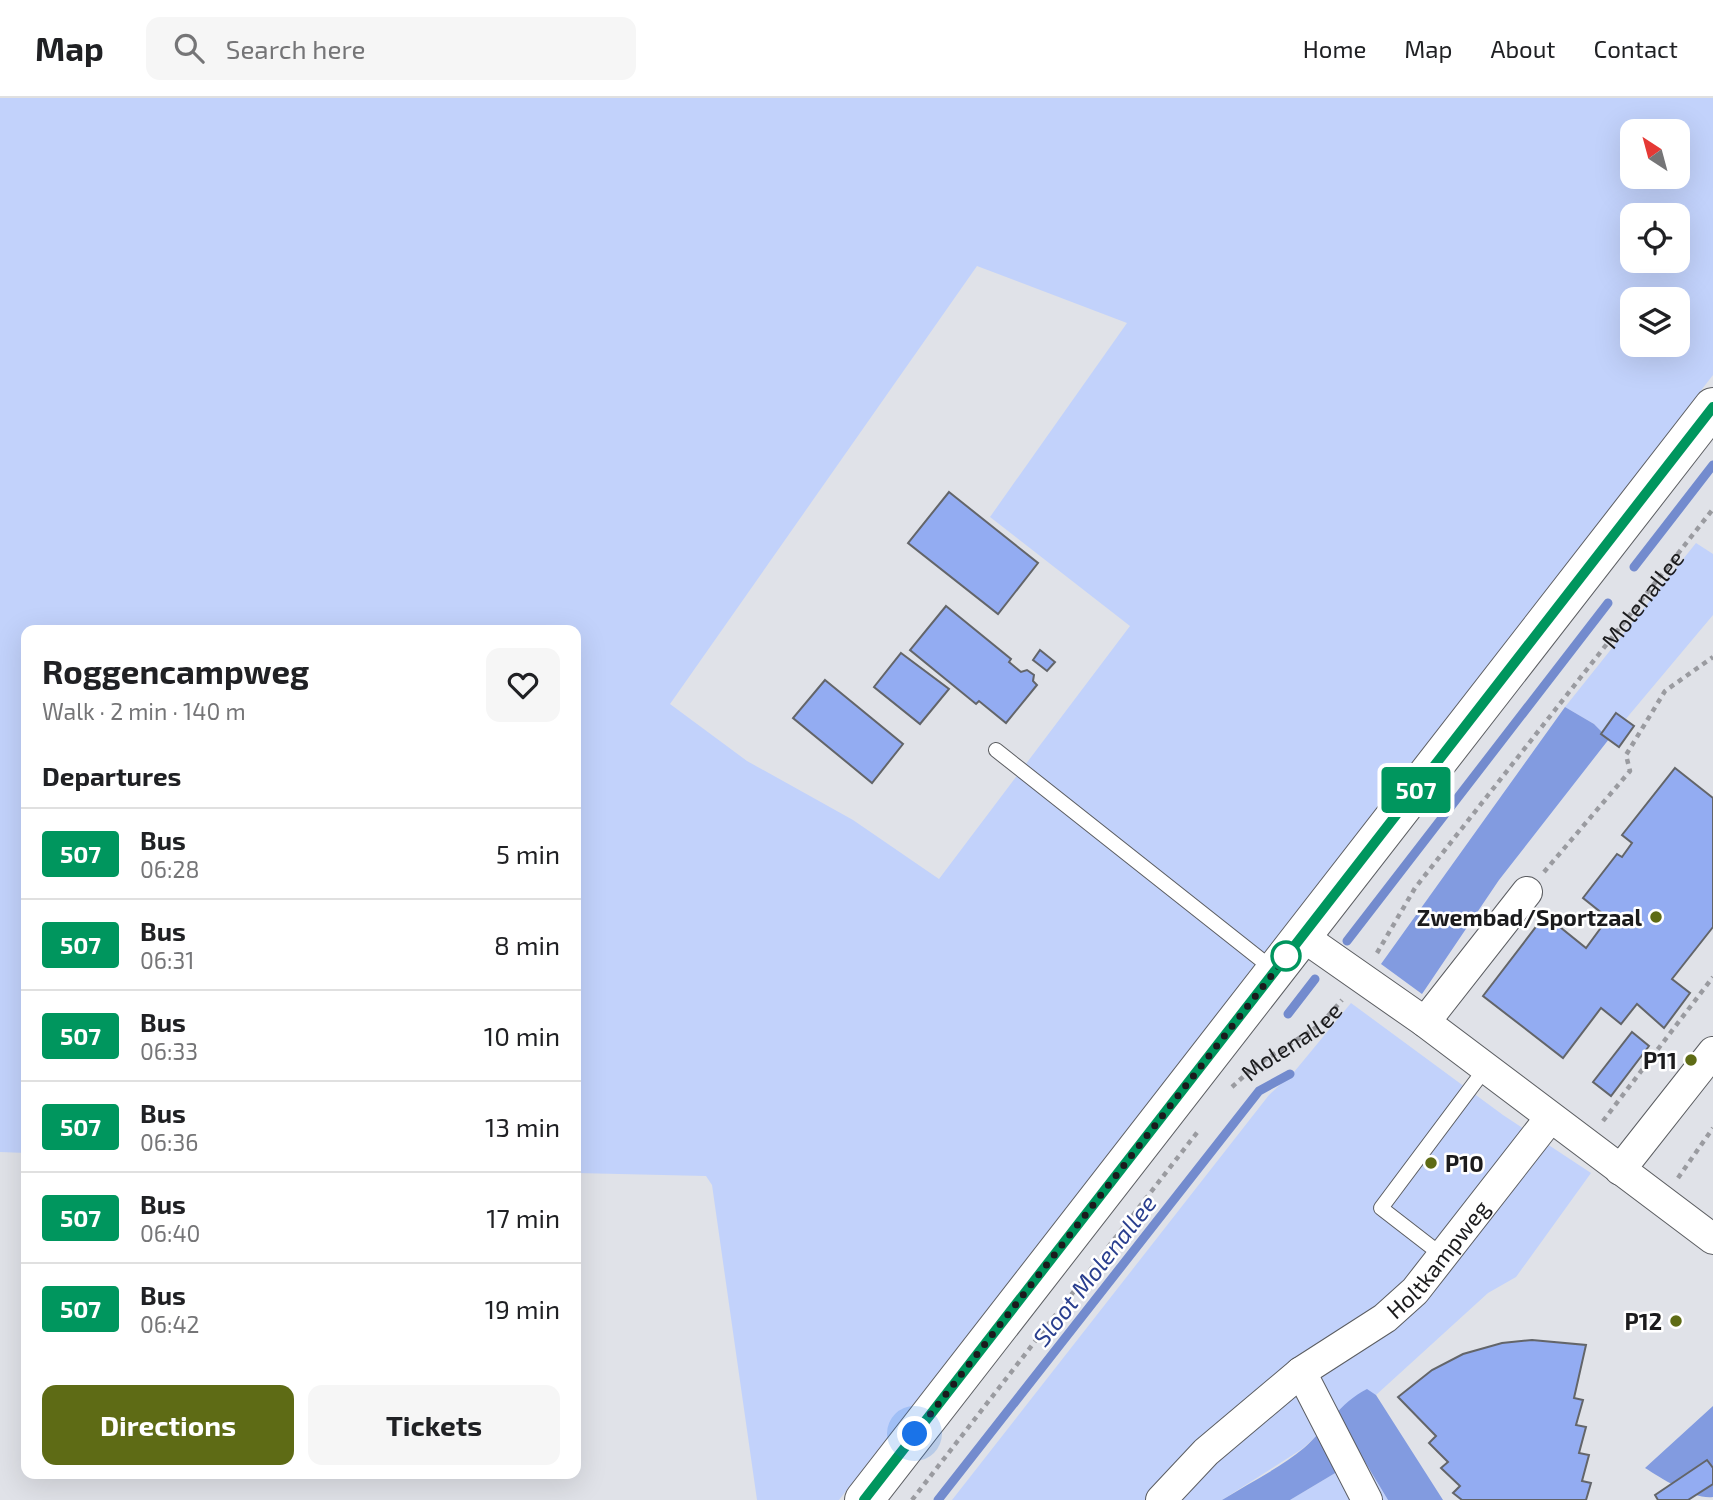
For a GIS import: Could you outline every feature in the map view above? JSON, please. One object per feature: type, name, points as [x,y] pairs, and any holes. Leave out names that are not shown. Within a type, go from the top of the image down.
[{"type":"main road","name":"Molenallee","points":[[864,1500],[1713,407]]},
{"type":"street","points":[[1425,1023],[1527,892]]},
{"type":"street","points":[[1302,936],[1425,1023],[1713,1239]]},
{"type":"street","points":[[1620,1170],[1713,1052]]},
{"type":"street","name":"Holtkampweg","points":[[1161,1500],[1206,1452],[1301,1372],[1385,1318],[1415,1291],[1550,1118]]},
{"type":"street","points":[[1301,1372],[1367,1500]]},
{"type":"lane","points":[[996,750],[1275,971]]},
{"type":"lane","points":[[1443,1256],[1381,1208],[1485,1069]]},
{"type":"path","name":"Molenallee","points":[[1227,1094],[1255,1066],[1320,1025],[1360,977],[1415,888],[1713,509]]},
{"type":"path","points":[[1527,892],[1630,771],[1626,755],[1665,691],[1713,657]]},
{"type":"path","points":[[1585,1143],[1713,977]]},
{"type":"path","points":[[912,1500],[1201,1127]]},
{"type":"path","points":[[1661,1201],[1713,1128]]},
{"type":"shaded area","points":[[0,98],[1713,98],[1713,375],[839,1500],[757,1500],[712,1185],[706,1176],[581,1173],[581,625],[21,625],[21,1153],[0,1152]],"holes":[[[977,266],[1127,323],[990,517],[1130,626],[939,879],[853,820],[747,761],[670,704]]]},
{"type":"shaded area","points":[[1696,543],[1713,554],[1713,615],[1609,739],[1594,724],[1565,707]]},
{"type":"shaded area","points":[[1565,707],[1594,724],[1609,739],[1499,880],[1422,994],[1381,964]]},
{"type":"shaded area","points":[[1351,1003],[1503,1115],[1591,1173],[1516,1277],[1488,1293],[1376,1395],[1367,1390],[1302,1449],[1222,1500],[952,1500],[1269,1095],[1294,1072]]},
{"type":"shaded area","points":[[1367,1389],[1376,1395],[1443,1500],[1388,1500],[1362,1457],[1290,1500],[1222,1500],[1295,1455],[1349,1401]]},
{"type":"shaded area","points":[[1713,1406],[1713,1497],[1688,1492],[1645,1468]]},
{"type":"shaded area","points":[[1362,1457],[1388,1500],[1290,1500]]},
{"type":"building","points":[[949,492],[1038,563],[998,614],[908,543]]},
{"type":"building","points":[[946,606],[1011,659],[1009,662],[1021,672],[1027,670],[1034,675],[1033,681],[1037,685],[1006,723],[979,701],[976,704],[910,650]]},
{"type":"building","points":[[1040,650],[1055,662],[1047,671],[1033,660]]},
{"type":"building","points":[[901,653],[949,689],[920,724],[874,687]]},
{"type":"building","points":[[825,680],[903,744],[872,783],[793,718]]},
{"type":"building","points":[[1616,713],[1634,726],[1619,747],[1601,734]]},
{"type":"building","points":[[1675,768],[1713,798],[1713,927],[1672,979],[1690,993],[1664,1028],[1637,1004],[1621,1024],[1601,1008],[1563,1058],[1483,996],[1545,915],[1586,948],[1608,918],[1583,898],[1617,854],[1622,857],[1632,843],[1622,835]]},
{"type":"building","points":[[1632,1032],[1649,1046],[1611,1096],[1593,1082]]},
{"type":"building","points":[[1532,1340],[1586,1345],[1574,1398],[1583,1400],[1576,1425],[1586,1427],[1579,1453],[1589,1455],[1582,1481],[1591,1483],[1586,1500],[1462,1500],[1453,1493],[1460,1486],[1441,1468],[1448,1462],[1429,1443],[1436,1436],[1398,1397],[1432,1370],[1463,1354],[1502,1343]]},
{"type":"building","points":[[1707,1460],[1713,1468],[1713,1484],[1688,1500],[1658,1500],[1655,1495]]},
{"type":"waterway","name":"Sloot Molenallee","points":[[1634,567],[1713,465]]},
{"type":"waterway","name":"Sloot Molenallee","points":[[1347,941],[1608,603]]},
{"type":"waterway","name":"Sloot Molenallee","points":[[1288,1014],[1315,979]]},
{"type":"waterway","name":"Sloot Molenallee","points":[[938,1500],[1259,1091],[1290,1074]]},
{"type":"bus line","name":"507","points":[[864,1500],[1713,407]]},
{"type":"place","name":"Zwembad/Sportzaal","points":[[1656,917]]},
{"type":"place","name":"P11","points":[[1691,1060]]},
{"type":"place","name":"P10","points":[[1431,1163]]},
{"type":"place","name":"P12","points":[[1676,1321]]},
{"type":"route","points":[[915,1434],[1289,953],[1286,956]]}]
